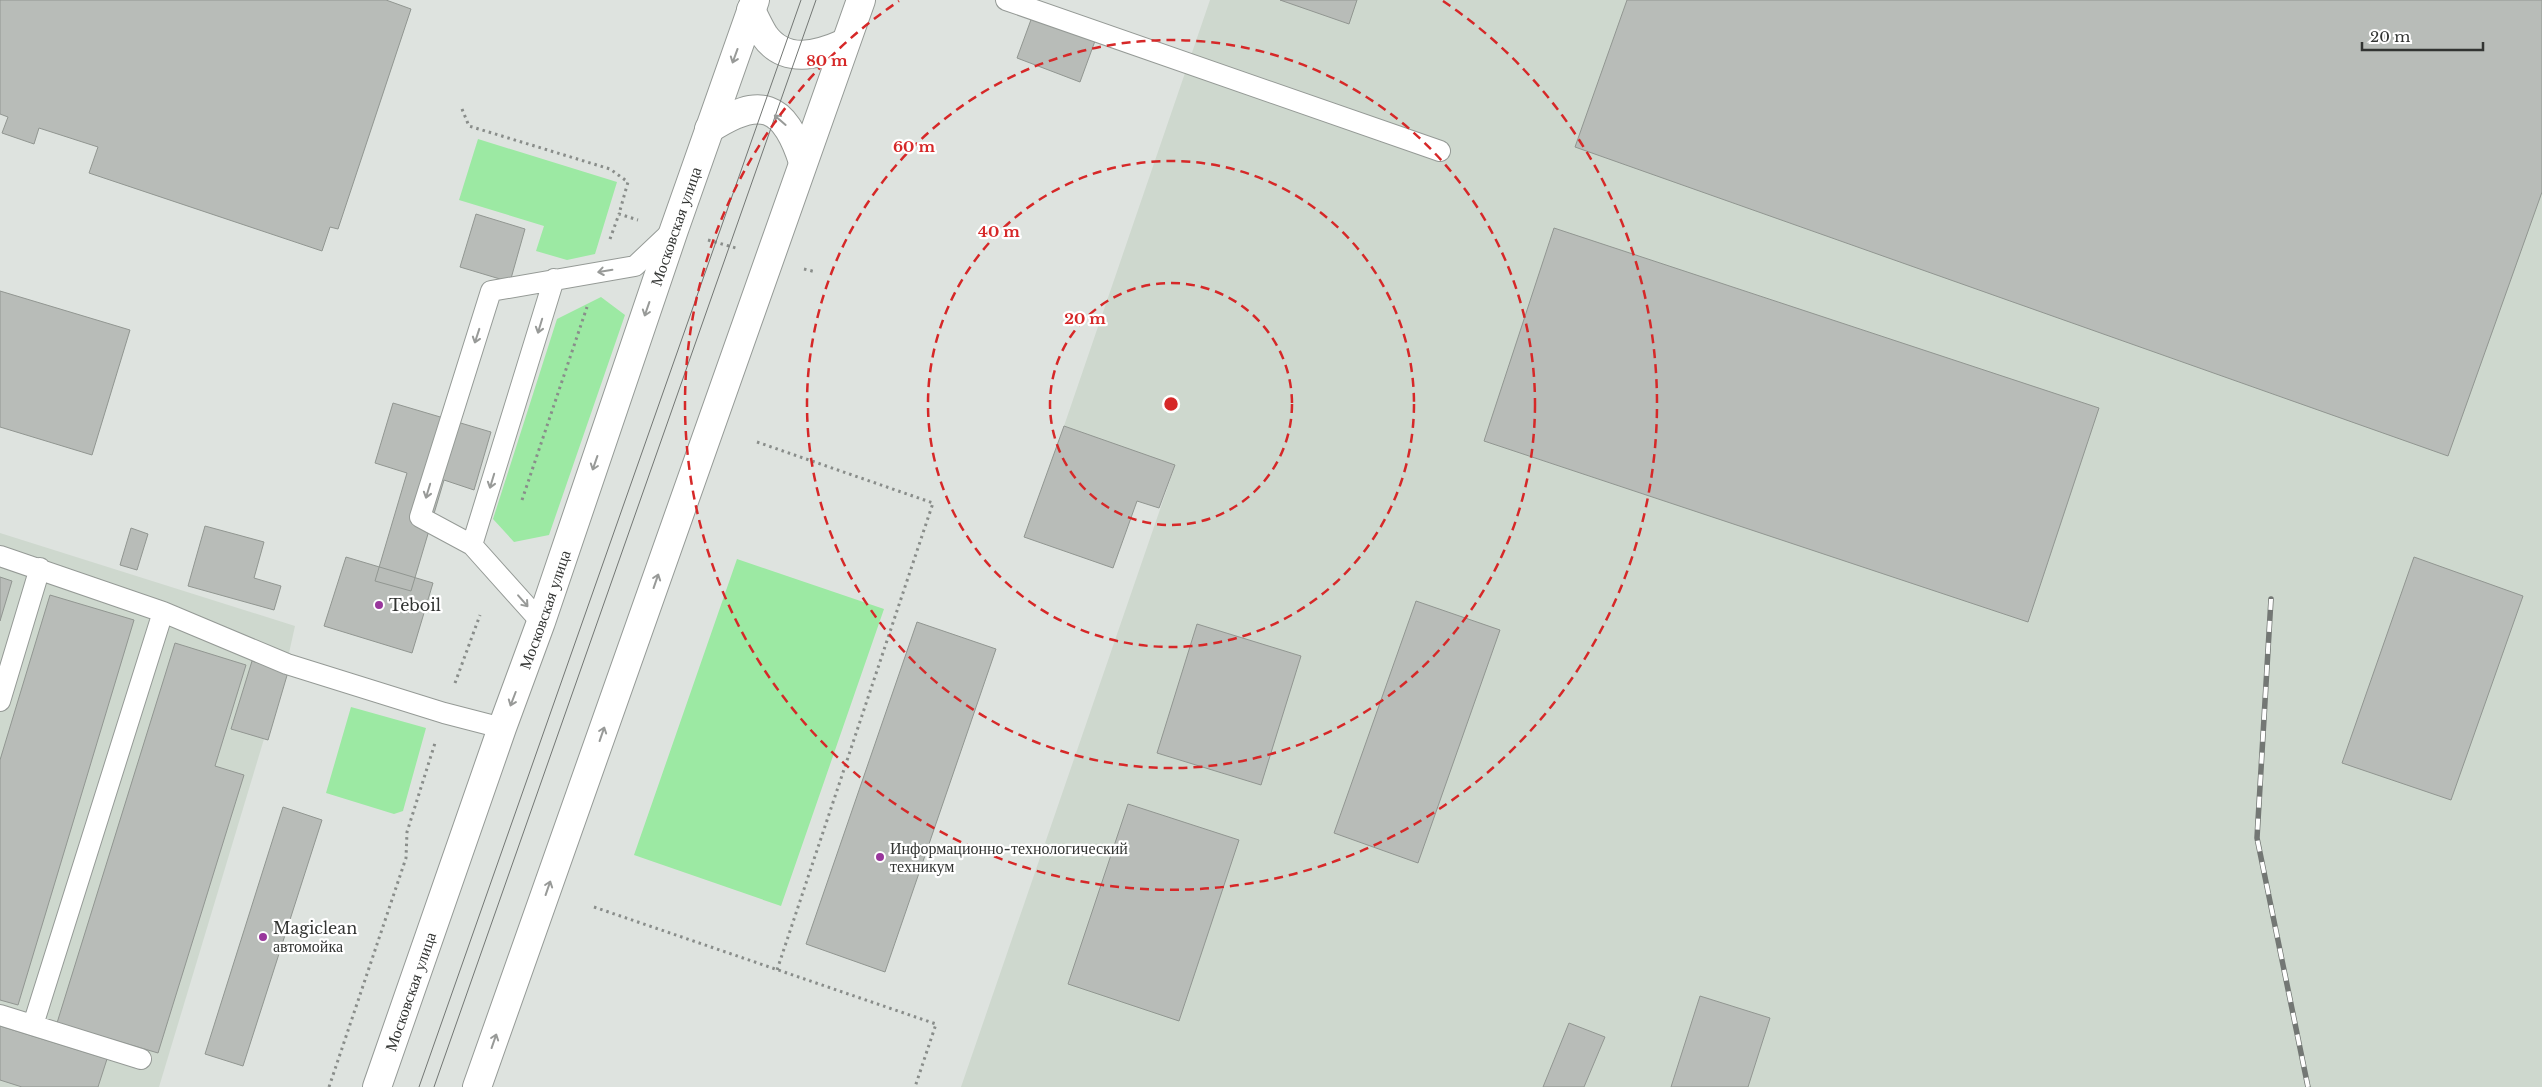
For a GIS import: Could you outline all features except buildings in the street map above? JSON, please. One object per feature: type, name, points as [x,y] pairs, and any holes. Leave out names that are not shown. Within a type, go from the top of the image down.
[{"type":"street","points":[[477,1087],[861,0]]},
{"type":"street","name":"Московская улица","points":[[753,5],[764,35],[772,44],[789,53],[803,56],[820,54],[845,43]]},
{"type":"street","name":"Московская улица","points":[[377,1087],[502,728],[541,622],[674,230],[753,5]]},
{"type":"street","points":[[709,129],[732,114],[750,109],[770,112],[790,129],[803,162]]},
{"type":"lane","points":[[1006,0],[1440,151]]},
{"type":"lane","points":[[541,622],[472,545],[420,518],[491,291],[635,266],[674,230]]},
{"type":"lane","points":[[472,545],[554,279]]},
{"type":"lane","points":[[0,556],[40,568],[163,612],[287,664],[444,713],[502,728]]},
{"type":"lane","points":[[0,701],[40,568]]},
{"type":"lane","points":[[33,1025],[163,612]]},
{"type":"lane","points":[[0,1015],[141,1059]]},
{"type":"path","points":[[462,109],[469,126],[610,169],[628,182],[619,214]]},
{"type":"path","points":[[757,442],[933,503],[777,970]]},
{"type":"path","points":[[329,1087],[406,858],[407,832],[444,713],[480,615]]},
{"type":"path","points":[[594,907],[936,1024],[915,1087]]},
{"type":"shaded area","points":[[1210,0],[2542,0],[2542,1087],[961,1087],[1175,466],[1064,426]]},
{"type":"shaded area","points":[[0,533],[295,626],[285,671],[252,661],[231,728],[264,739],[159,1087],[0,1087]]},
{"type":"green space","points":[[478,139],[617,182],[595,254],[567,260],[536,251],[544,226],[459,200]]},
{"type":"green space","points":[[601,297],[625,315],[549,535],[514,542],[493,519],[557,319]]},
{"type":"green space","points":[[737,559],[884,609],[781,906],[634,855]]},
{"type":"green space","points":[[351,707],[426,728],[403,811],[394,814],[326,793]]},
{"type":"tram line","points":[[419,1087],[801,0]]},
{"type":"tram line","points":[[434,1087],[816,0]]},
{"type":"railway","points":[[2271,599],[2257,838],[2308,1087]]},
{"type":"place","name":"Teboil","points":[[379,605]]},
{"type":"place","name":"Информационно-технологический техникум","points":[[880,857]]},
{"type":"place","name":"Magiclean автомойка","points":[[263,937]]}]
